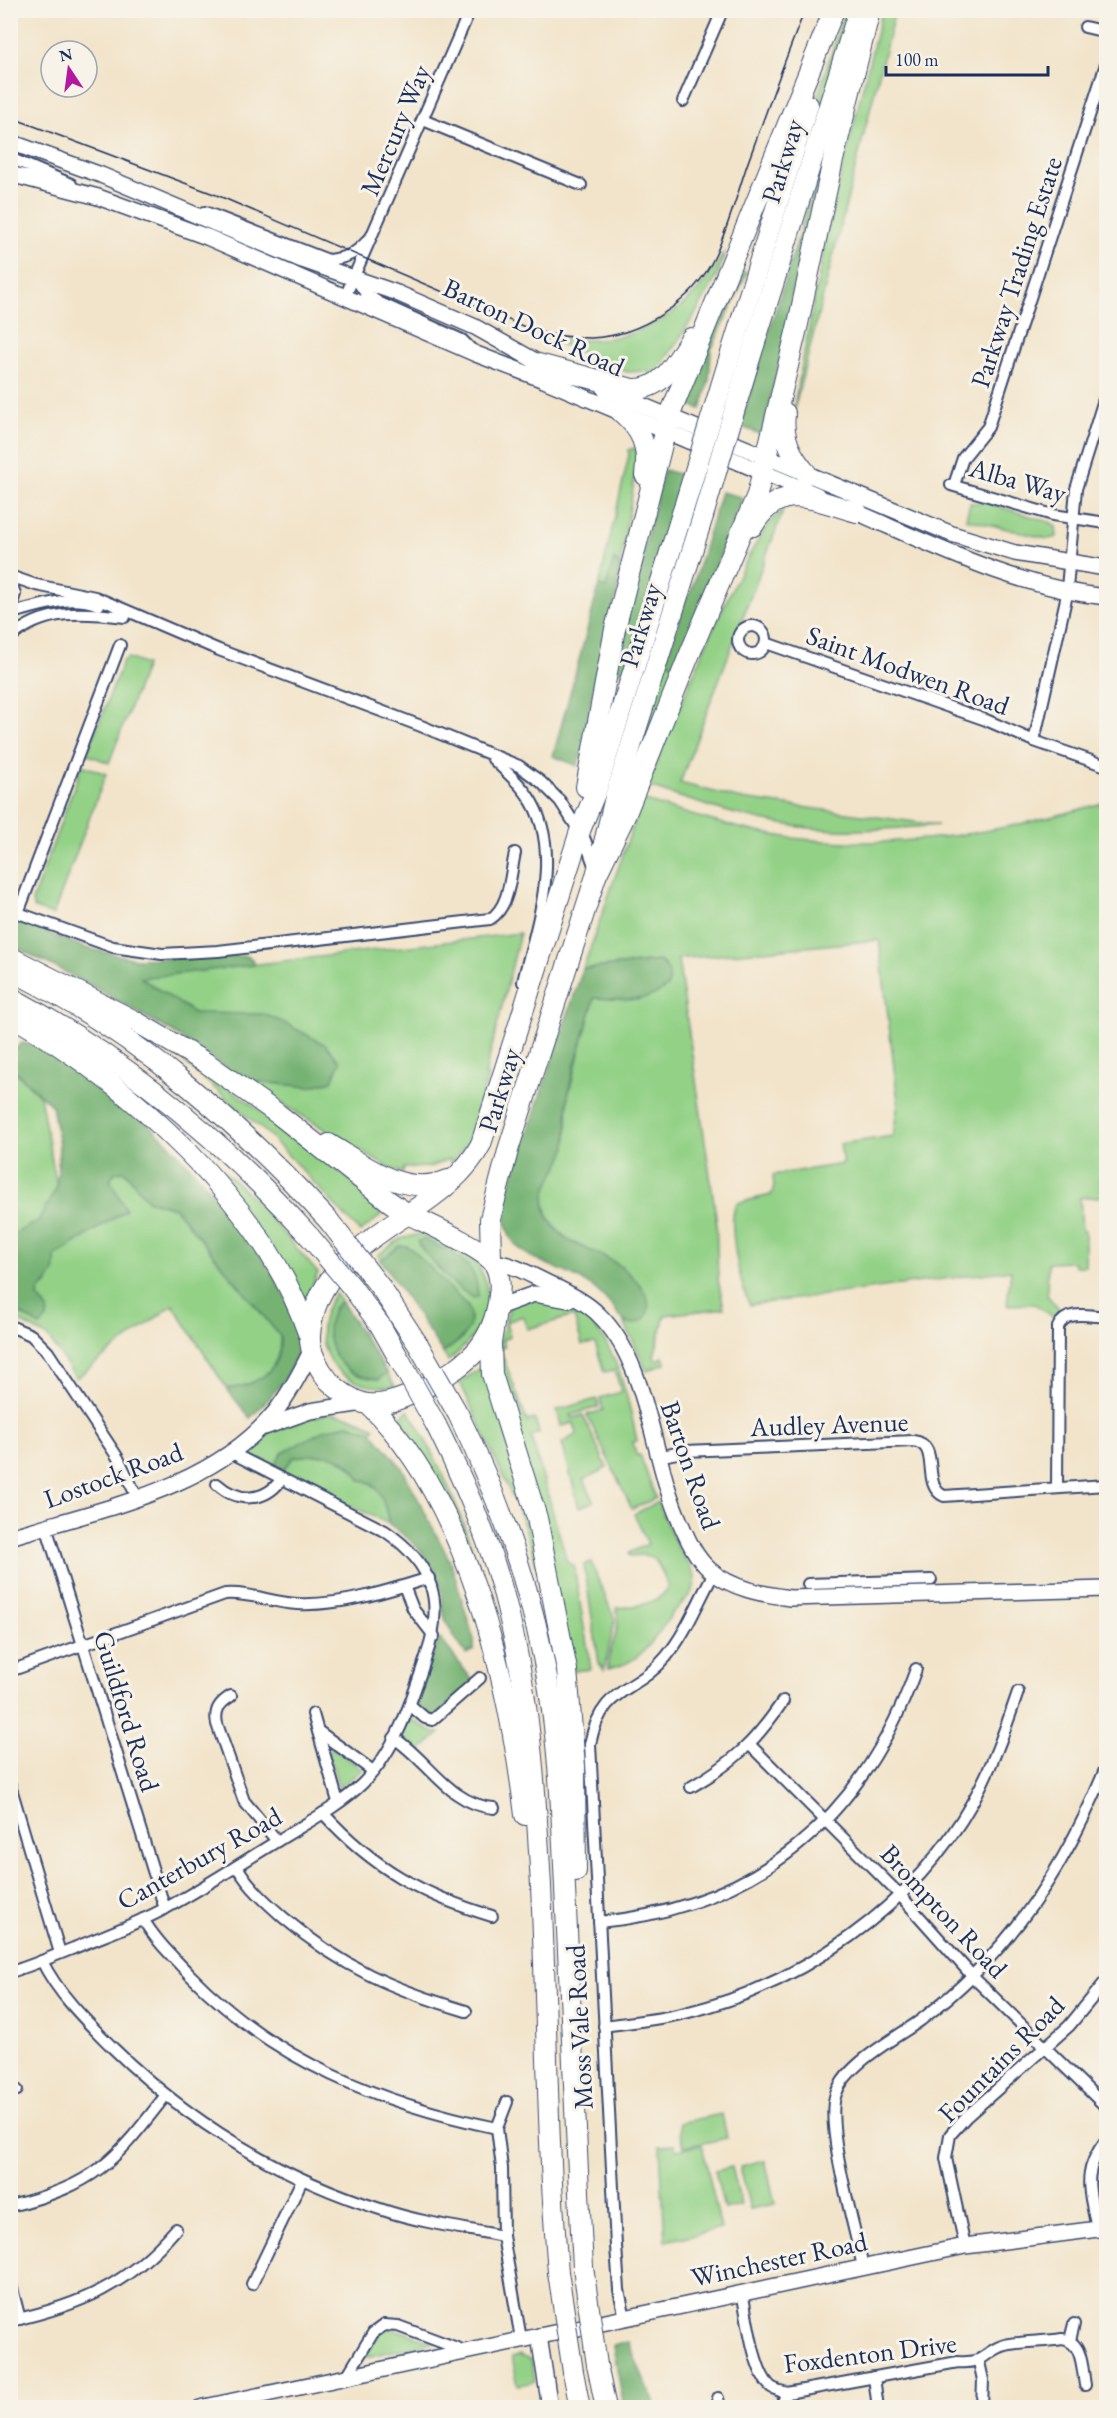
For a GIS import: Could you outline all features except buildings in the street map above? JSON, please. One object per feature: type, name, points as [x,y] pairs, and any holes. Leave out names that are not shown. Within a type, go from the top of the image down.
[{"type":"highway","points":[[615,766],[615,628],[667,424],[714,302],[836,10]]},
{"type":"highway","name":"Parkway","points":[[615,766],[703,516],[738,366],[836,10]]},
{"type":"highway","name":"Parkway","points":[[492,1261],[489,1229],[492,1208],[526,1090],[596,876],[607,794],[684,507],[738,366],[860,10]]},
{"type":"highway","points":[[721,580],[754,504],[870,10]]},
{"type":"highway","points":[[538,364],[632,389],[650,387],[665,375],[714,302]]},
{"type":"highway","points":[[798,324],[783,424],[790,452],[807,474]]},
{"type":"highway","points":[[621,412],[638,429],[647,454],[626,584]]},
{"type":"highway","points":[[607,794],[615,766],[721,580],[758,518],[768,506],[779,499],[798,496],[857,512]]},
{"type":"highway","name":"Parkway","points":[[408,1214],[445,1187],[469,1164],[481,1144],[511,1044],[544,951],[580,829],[607,794]]},
{"type":"highway","points":[[10,957],[135,1021],[208,1064],[278,1114],[342,1167],[390,1202],[492,1261],[499,1280],[491,1343],[492,1374],[537,1518],[567,1670],[572,1714],[577,1826],[573,2059]]},
{"type":"highway","points":[[10,970],[43,987],[123,1037],[204,1098],[268,1157],[329,1221],[381,1288],[458,1414],[507,1528],[544,1658],[557,1758],[583,2267],[597,2365],[606,2408]]},
{"type":"highway","points":[[10,997],[95,1047],[143,1080],[232,1155],[310,1237],[380,1325],[436,1425],[465,1487],[494,1562],[519,1663],[534,1772],[546,1994],[550,2176],[558,2272],[580,2408]]},
{"type":"highway","points":[[10,1015],[72,1053],[156,1120],[230,1200],[285,1280],[327,1379],[348,1396],[366,1404],[390,1425],[413,1459],[458,1545],[485,1618],[503,1682],[518,1754],[546,1994]]},
{"type":"highway","points":[[278,1114],[399,1182],[411,1185],[436,1185],[458,1174]]},
{"type":"highway","points":[[311,1344],[316,1302],[331,1276],[376,1235],[408,1214]]},
{"type":"highway","points":[[366,1404],[398,1399],[446,1375],[477,1349],[496,1312]]},
{"type":"main road","name":"Barton Dock Road","points":[[10,142],[186,209],[302,260],[358,272],[371,284],[475,327],[538,364],[667,424],[764,463],[857,512],[1013,577],[1066,592],[1107,597]]},
{"type":"main road","name":"Barton Dock Road","points":[[10,174],[98,197],[217,241],[476,354],[621,412],[667,424]]},
{"type":"main road","name":"Barton Dock Road","points":[[764,463],[807,474],[952,534],[1016,553],[1107,568]]},
{"type":"main road","name":"Barton Road","points":[[492,1261],[522,1270],[584,1303],[607,1324],[632,1368],[669,1495],[686,1534],[702,1562],[714,1573],[733,1584],[761,1594],[790,1598],[826,1590],[896,1588],[1107,1589]]},
{"type":"main road","points":[[496,1312],[534,1294],[584,1303]]},
{"type":"main road","name":"Lostock Road","points":[[10,1537],[186,1479],[230,1452],[257,1430],[291,1390],[311,1344]]},
{"type":"main road","name":"Lostock Road","points":[[257,1430],[295,1414],[366,1404]]},
{"type":"main road","name":"Winchester Road","points":[[200,2408],[863,2266],[965,2246],[1102,2228]]},
{"type":"main road","points":[[539,2336],[550,2408]]},
{"type":"street","name":"Mercury Way","points":[[345,297],[375,233],[470,10]]},
{"type":"street","points":[[684,101],[720,15],[709,10]]},
{"type":"street","points":[[1086,27],[1107,32]]},
{"type":"street","name":"Parkway Trading Estate","points":[[952,485],[963,458],[988,427],[1107,64]]},
{"type":"street","points":[[423,120],[581,185]]},
{"type":"street","points":[[10,159],[98,197]]},
{"type":"street","points":[[186,209],[209,213],[328,260],[344,259],[354,254],[375,233]]},
{"type":"street","points":[[358,272],[366,294],[462,340],[476,354]]},
{"type":"street","name":"Saint Modwen Road","points":[[1034,741],[1066,592],[1072,519],[1078,483],[1107,393]]},
{"type":"street","name":"Alba Way","points":[[952,485],[1072,519],[1107,523]]},
{"type":"street","points":[[10,578],[15,594],[10,611],[67,600],[93,603],[125,617]]},
{"type":"street","points":[[10,578],[95,597],[144,620],[519,766],[541,782],[560,801],[580,829],[591,854],[596,876]]},
{"type":"street","points":[[10,638],[33,623],[66,613],[144,620]]},
{"type":"street","name":"Saint Modwen Road","points":[[766,643],[986,720],[1034,741],[1107,766]]},
{"type":"street","points":[[120,645],[14,911],[88,939],[137,952],[188,954],[343,937],[490,919],[500,913],[504,904],[515,853]]},
{"type":"street","points":[[488,755],[528,795],[540,818],[546,849],[542,897],[511,1044]]},
{"type":"street","points":[[1057,1488],[1058,1327],[1062,1319],[1068,1316],[1107,1317]]},
{"type":"street","points":[[10,1326],[31,1335],[48,1352],[118,1458],[137,1497]]},
{"type":"street","name":"Audley Avenue","points":[[658,1457],[686,1451],[913,1441],[925,1445],[928,1450],[932,1485],[944,1496],[1107,1485]]},
{"type":"street","points":[[10,1671],[225,1594],[240,1593],[275,1601],[318,1604],[404,1586],[429,1578],[417,1558],[395,1538],[230,1452]]},
{"type":"street","name":"Lostock Road","points":[[217,1484],[226,1492],[259,1498],[268,1495],[281,1480]]},
{"type":"street","name":"Guildford Road","points":[[46,1526],[165,1909]]},
{"type":"street","name":"Moss Vale Road","points":[[625,2318],[618,2281],[590,1755],[592,1734],[599,1715],[610,1700],[658,1666],[672,1649],[690,1622],[714,1573]]},
{"type":"street","name":"Canterbury Road","points":[[10,1972],[42,1961],[165,1909],[238,1868],[276,1841],[323,1813],[362,1784],[394,1738],[410,1705],[434,1636],[436,1603],[429,1578]]},
{"type":"street","points":[[896,1588],[931,1580]]},
{"type":"street","points":[[808,1584],[826,1590]]},
{"type":"street","points":[[404,1586],[413,1609],[434,1636]]},
{"type":"street","points":[[599,1922],[636,1918],[662,1912],[739,1884],[785,1856],[826,1821],[855,1788],[880,1752],[901,1711],[916,1669]]},
{"type":"street","points":[[410,1705],[425,1718],[432,1720],[480,1678]]},
{"type":"street","points":[[604,2026],[684,2013],[764,1987],[801,1969],[837,1946],[900,1895],[938,1851],[972,1803],[998,1748],[1018,1692]]},
{"type":"street","points":[[231,1695],[220,1703],[215,1716],[217,1724],[244,1801],[276,1841]]},
{"type":"street","points":[[691,1787],[722,1768],[750,1745],[783,1701]]},
{"type":"street","points":[[313,1714],[338,1802]]},
{"type":"street","points":[[318,1731],[373,1771]]},
{"type":"street","points":[[394,1738],[407,1746],[457,1796],[481,1808],[494,1808]]},
{"type":"street","name":"Brompton Road","points":[[750,1745],[900,1895],[972,1975],[1107,2107]]},
{"type":"street","points":[[863,2266],[836,2143],[833,2111],[838,2088],[855,2067],[924,2018],[972,1975],[1031,1908],[1075,1839],[1107,1767]]},
{"type":"street","points":[[10,1785],[60,1953]]},
{"type":"street","points":[[323,1813],[358,1849],[400,1879],[444,1900],[492,1916]]},
{"type":"street","points":[[238,1868],[272,1907],[297,1929],[353,1967],[404,1992],[466,2011]]},
{"type":"street","points":[[143,1919],[171,1955],[216,2000],[286,2052],[371,2094],[417,2110],[496,2128]]},
{"type":"street","points":[[42,1961],[70,2002],[93,2027],[166,2095],[229,2139],[302,2180],[384,2211],[421,2221],[503,2236]]},
{"type":"street","name":"Fountains Road","points":[[965,2246],[946,2158],[950,2135],[966,2117],[1046,2048],[1107,1982]]},
{"type":"street","points":[[10,2206],[61,2192],[99,2170],[124,2147],[166,2095]]},
{"type":"street","points":[[507,2102],[496,2128],[502,2168],[503,2236],[520,2339]]},
{"type":"street","points":[[1102,2228],[1089,2173],[1094,2157],[1107,2140]]},
{"type":"street","points":[[252,2284],[302,2180]]},
{"type":"street","points":[[10,2281],[15,2320],[63,2308],[105,2290],[146,2261],[176,2229]]},
{"type":"street","name":"Foxdenton Drive","points":[[742,2292],[763,2377],[770,2386],[787,2392],[958,2362],[979,2362],[992,2351],[1008,2345],[1070,2340]]},
{"type":"street","points":[[1074,2324],[1070,2340],[1087,2365],[1085,2385]]},
{"type":"street","points":[[346,2376],[373,2333],[384,2325],[398,2326],[465,2350]]},
{"type":"street","points":[[979,2362],[983,2380],[982,2408]]},
{"type":"street","points":[[874,2377],[878,2408]]},
{"type":"street","points":[[780,2408],[787,2392]]},
{"type":"green space","points":[[845,11],[851,11],[766,277],[760,276]]},
{"type":"green space","points":[[882,11],[895,11],[791,422],[828,227]]},
{"type":"green space","points":[[823,156],[801,272],[762,435],[740,426]]},
{"type":"green space","points":[[724,253],[722,263],[706,296],[651,378],[648,371],[627,372],[540,335],[569,340],[597,340],[623,336],[647,327],[669,315],[690,298],[708,278]]},
{"type":"green space","points":[[735,268],[747,273],[711,350],[709,380],[701,409],[680,402]]},
{"type":"green space","points":[[635,448],[638,458],[620,566],[614,560],[606,588],[599,586],[629,455],[628,450]]},
{"type":"green space","points":[[664,470],[682,475],[626,674],[615,669]]},
{"type":"green space","points":[[721,492],[741,497],[742,500],[679,661],[673,665],[666,660],[686,599],[692,589]]},
{"type":"green space","points":[[985,502],[1052,523],[1056,527],[1057,537],[1048,539],[966,519],[970,503]]},
{"type":"green space","points":[[783,511],[680,783],[741,799],[938,825],[849,830],[788,825],[717,809],[647,786],[731,592],[769,524]]},
{"type":"green space","points":[[614,559],[620,566],[617,593],[593,690],[583,756],[580,756],[578,766],[553,756],[599,586],[606,588]]},
{"type":"green space","points":[[128,658],[146,665],[109,763],[87,754],[123,661]]},
{"type":"green space","points":[[666,660],[679,661],[646,745],[640,743]]},
{"type":"green space","points":[[82,765],[106,774],[53,915],[34,908],[32,901]]},
{"type":"green space","points":[[642,800],[761,833],[840,842],[879,842],[955,836],[1031,822],[1106,802],[1106,1196],[1080,1198],[1082,1231],[1085,1231],[1085,1266],[1075,1266],[1074,1262],[1048,1263],[1047,1295],[1061,1312],[1055,1318],[1034,1304],[1007,1305],[1011,1270],[750,1305],[742,1284],[736,1254],[733,1223],[737,1203],[771,1195],[774,1187],[773,1175],[843,1164],[840,1144],[893,1136],[898,1102],[879,940],[678,959],[716,1216],[718,1280],[724,1308],[665,1315],[654,1356],[656,1360],[663,1357],[666,1363],[647,1371],[622,1318],[626,1323],[625,1271],[607,1258],[572,1242],[558,1231],[549,1218],[544,1202],[546,1185],[557,1168],[567,1132],[568,1096],[594,998],[638,1000],[659,961],[583,969]]},
{"type":"green space","points":[[10,918],[86,948],[136,959],[247,956],[252,959],[254,965],[141,978],[194,1013],[264,1014],[326,1045],[340,1062],[332,1081],[309,1087],[243,1080],[172,1032],[89,984],[11,945]]},
{"type":"green space","points":[[520,933],[485,1075],[488,1076],[469,1142],[451,1163],[448,1159],[431,1167],[404,1168],[403,1173],[389,1168],[243,1080],[309,1087],[326,1045],[264,1015],[194,1013],[140,978]]},
{"type":"green space","points":[[659,961],[665,966],[669,975],[668,986],[660,992],[633,1000],[594,998],[570,1084],[565,1151],[546,1191],[545,1200],[545,1209],[549,1219],[561,1234],[575,1244],[612,1261],[628,1273],[643,1289],[649,1307],[646,1316],[640,1322],[629,1324],[591,1286],[541,1262],[516,1245],[508,1232],[505,1215],[508,1191],[583,969]]},
{"type":"green space","points":[[22,1043],[56,1054],[96,1079],[140,1116],[184,1160],[260,1254],[285,1296],[297,1330],[298,1343],[291,1368],[277,1390],[250,1418],[227,1389],[249,1384],[266,1374],[277,1358],[280,1336],[175,1208],[147,1200],[125,1171],[115,1172],[110,1180],[126,1210],[55,1256],[54,1271],[50,1279],[39,1290],[38,1297],[48,1309],[47,1319],[40,1326],[11,1308],[10,1236],[38,1221],[57,1187],[59,1144],[52,1106],[11,1067],[11,1053]]},
{"type":"green space","points":[[168,1048],[246,1100],[385,1207],[379,1217],[360,1232],[270,1136]]},
{"type":"green space","points":[[10,1067],[40,1096],[57,1187],[38,1221],[11,1236]]},
{"type":"green space","points":[[156,1110],[253,1198],[318,1273],[305,1301],[290,1274]]},
{"type":"green space","points":[[125,1171],[147,1200],[175,1208],[280,1336],[277,1358],[266,1374],[258,1380],[227,1389],[173,1305],[76,1378],[48,1337],[11,1317],[10,1308],[40,1325],[48,1309],[38,1297],[39,1290],[48,1283],[55,1256],[126,1210],[110,1180],[115,1172]]},
{"type":"green space","points":[[420,1234],[446,1242],[466,1254],[479,1268],[486,1285],[487,1304],[481,1323],[468,1343],[448,1361],[443,1353],[463,1338],[468,1307],[407,1246],[399,1246],[381,1260],[378,1255],[400,1239]]},
{"type":"green space","points":[[424,1239],[462,1259],[473,1274],[478,1296],[474,1298],[458,1288],[444,1274],[418,1244],[418,1241]]},
{"type":"green space","points":[[400,1246],[407,1246],[415,1252],[468,1307],[469,1328],[461,1339],[443,1353],[381,1260]]},
{"type":"green space","points":[[335,1293],[341,1301],[333,1308],[341,1364],[352,1372],[379,1379],[387,1373],[395,1386],[374,1386],[356,1382],[330,1361],[324,1347],[322,1330],[325,1312]]},
{"type":"green space","points":[[536,1298],[560,1305],[583,1316],[605,1341],[620,1373],[630,1409],[637,1441],[633,1442],[636,1455],[640,1455],[656,1498],[632,1509],[587,1415],[603,1410],[600,1398],[621,1392],[615,1370],[604,1372],[595,1343],[582,1345],[574,1316],[527,1329],[523,1316],[506,1322],[510,1337],[502,1340],[505,1346],[500,1349],[527,1421],[535,1419],[539,1433],[531,1436],[567,1561],[574,1567],[591,1669],[573,1671],[502,1392],[499,1342],[511,1303]]},
{"type":"green space","points":[[341,1301],[387,1373],[379,1379],[352,1372],[343,1366],[332,1348],[328,1328],[334,1309]]},
{"type":"green space","points":[[485,1365],[517,1469],[551,1610],[521,1516],[460,1382]]},
{"type":"green space","points":[[597,1399],[599,1407],[571,1415],[573,1418],[583,1415],[607,1468],[584,1479],[594,1501],[579,1508],[562,1443],[577,1434],[574,1423],[561,1426],[557,1410]]},
{"type":"green space","points":[[408,1410],[447,1483],[476,1560],[491,1612],[439,1489],[400,1418]]},
{"type":"green space","points":[[330,1413],[352,1417],[375,1428],[371,1431],[347,1424],[324,1430],[270,1472],[255,1463],[252,1452],[256,1443],[265,1435],[292,1423]]},
{"type":"green space","points":[[348,1424],[371,1431],[402,1468],[451,1563],[474,1640],[474,1650],[466,1654],[452,1633],[444,1616],[441,1587],[433,1567],[413,1543],[389,1524],[381,1496],[373,1485],[360,1480],[348,1464],[332,1456],[294,1457],[277,1477],[270,1472],[282,1453],[324,1430]]},
{"type":"green space","points":[[328,1453],[347,1464],[360,1480],[367,1481],[378,1490],[389,1524],[288,1476],[277,1477],[294,1457]]},
{"type":"green space","points":[[658,1502],[681,1553],[694,1574],[694,1588],[639,1656],[620,1666],[608,1669],[618,1625],[616,1608],[653,1601],[665,1592],[668,1586],[656,1560],[647,1556],[630,1556],[629,1553],[648,1544],[634,1514]]},
{"type":"green space","points":[[591,1562],[615,1620],[604,1670],[599,1663],[584,1565]]},
{"type":"green space","points":[[440,1638],[473,1681],[435,1718],[410,1705]]},
{"type":"green space","points":[[413,1720],[433,1733],[440,1733],[417,1753],[400,1738],[405,1723]]},
{"type":"green space","points":[[335,1748],[362,1770],[339,1788],[328,1751]]},
{"type":"green space","points":[[722,2114],[727,2138],[684,2147],[679,2123]]},
{"type":"green space","points":[[674,2145],[676,2150],[702,2145],[721,2229],[665,2241],[660,2146]]},
{"type":"green space","points":[[765,2160],[775,2204],[750,2209],[740,2166]]},
{"type":"green space","points":[[732,2167],[741,2205],[724,2209],[715,2171]]},
{"type":"green space","points":[[392,2328],[434,2342],[366,2357],[380,2331]]},
{"type":"green space","points":[[628,2342],[656,2407],[624,2407],[613,2346]]},
{"type":"green space","points":[[519,2355],[531,2360],[535,2382],[518,2385],[512,2357]]},
{"type":"tram line","points":[[10,117],[219,196],[532,330],[576,337],[610,336],[629,331],[664,313],[694,288],[706,272],[724,234],[782,68],[805,10]]}]
